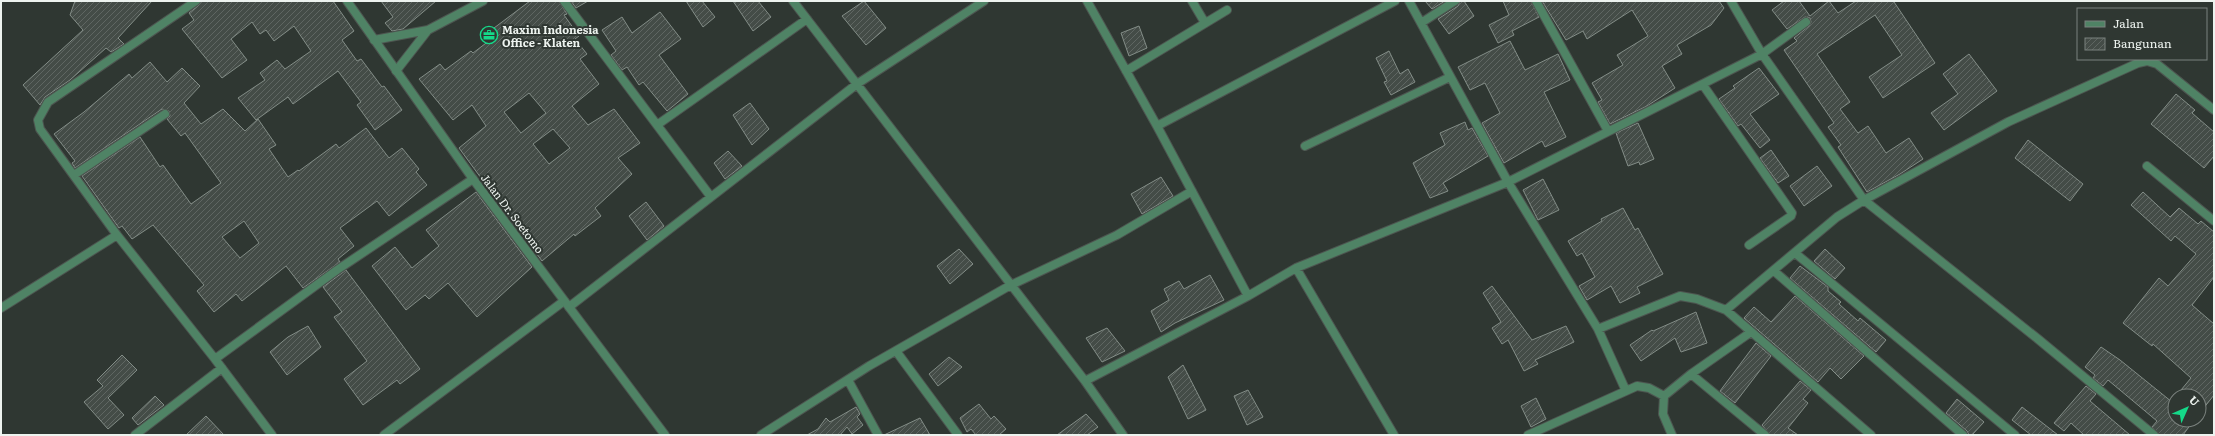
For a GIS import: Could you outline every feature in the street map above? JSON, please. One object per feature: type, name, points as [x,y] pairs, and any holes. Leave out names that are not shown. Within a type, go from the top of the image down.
[{"type":"street","points":[[196,1],[48,102],[41,111],[38,120],[40,129],[116,235],[215,359],[272,435]]},
{"type":"street","name":"Jalan Dr. Soetomo","points":[[347,1],[473,179],[665,435]]},
{"type":"street","points":[[374,40],[428,30],[484,1]]},
{"type":"street","points":[[564,1],[711,197]]},
{"type":"street","points":[[793,1],[1009,286],[1085,381],[1123,435]]},
{"type":"street","points":[[384,435],[567,304],[711,197],[857,84],[984,1]]},
{"type":"street","points":[[1192,1],[1205,23]]},
{"type":"street","points":[[1157,126],[1395,1]]},
{"type":"street","points":[[1409,1],[1508,182],[1598,329],[1626,391]]},
{"type":"street","points":[[1421,23],[1455,1]]},
{"type":"street","points":[[1536,1],[1608,131]]},
{"type":"street","points":[[1731,1],[1762,54],[1864,200],[2038,339],[2154,435]]},
{"type":"street","points":[[1089,2],[1248,296]]},
{"type":"street","points":[[1126,71],[1227,10]]},
{"type":"street","points":[[657,126],[807,19]]},
{"type":"street","points":[[1085,381],[1248,296],[1296,268],[1508,182],[1703,85],[1762,54],[1806,22]]},
{"type":"street","points":[[396,71],[428,30]]},
{"type":"street","points":[[1726,310],[1837,217],[1864,200],[2008,122],[2147,61],[2165,70],[2214,110]]},
{"type":"street","points":[[1305,146],[1450,77]]},
{"type":"street","points":[[1703,85],[1792,212],[1791,216],[1749,245]]},
{"type":"street","points":[[74,175],[165,114]]},
{"type":"street","points":[[2147,166],[2214,221]]},
{"type":"street","points":[[215,359],[337,270],[473,179]]},
{"type":"street","points":[[761,435],[896,351],[1009,286],[1117,235],[1192,191]]},
{"type":"street","points":[[1,308],[116,235]]},
{"type":"street","points":[[1795,252],[2015,435]]},
{"type":"street","points":[[1296,268],[1394,435]]},
{"type":"street","points":[[1774,271],[1963,435]]},
{"type":"street","points":[[1598,329],[1680,296],[1697,299],[1726,310],[1871,435]]},
{"type":"street","points":[[1672,435],[1663,414],[1664,396],[1691,374],[1751,332]]},
{"type":"street","points":[[896,351],[958,435]]},
{"type":"street","points":[[135,435],[222,368]]},
{"type":"street","points":[[1691,374],[1765,435]]},
{"type":"street","points":[[848,380],[878,435]]},
{"type":"street","points":[[1528,435],[1637,386],[1649,388],[1664,396]]},
{"type":"building","points":[[75,1],[152,1],[118,38],[124,44],[111,52],[106,48],[70,80],[45,97],[40,105],[23,85],[83,30],[70,15]]},
{"type":"building","points":[[201,1],[333,1],[354,31],[342,40],[357,61],[361,59],[402,110],[375,130],[357,105],[361,102],[338,71],[293,104],[288,97],[256,120],[238,98],[265,80],[260,73],[277,60],[285,69],[311,51],[294,26],[274,41],[266,30],[260,34],[252,22],[231,39],[247,60],[222,78],[182,29],[194,20],[189,13],[199,5]]},
{"type":"building","points":[[381,1],[436,1],[403,29],[392,31],[385,23],[393,17]]},
{"type":"building","points":[[530,1],[559,1],[567,14],[564,15],[579,36],[575,39],[587,54],[580,59],[599,84],[572,106],[588,125],[614,109],[640,143],[618,158],[632,174],[595,208],[601,216],[575,236],[574,234],[542,261],[459,148],[486,126],[472,105],[453,120],[419,79],[440,64],[445,70],[471,51],[473,53],[494,37],[490,31]],"holes":[[[529,93],[546,113],[521,133],[504,112]],[[553,129],[570,148],[549,164],[533,144]]]},
{"type":"building","points":[[571,1],[588,1],[576,8]]},
{"type":"building","points":[[686,1],[702,1],[715,17],[703,27]]},
{"type":"building","points":[[733,1],[758,1],[771,17],[753,31]]},
{"type":"building","points":[[864,1],[886,28],[866,45],[842,16]]},
{"type":"building","points":[[1425,1],[1445,1],[1432,9]]},
{"type":"building","points":[[1460,1],[1464,1],[1474,16],[1449,34],[1438,19],[1458,6]]},
{"type":"building","points":[[1503,1],[1531,1],[1539,17],[1512,31],[1514,35],[1498,43],[1489,25],[1509,15]]},
{"type":"building","points":[[1542,1],[1719,1],[1724,8],[1711,25],[1677,45],[1682,54],[1662,66],[1675,88],[1647,106],[1610,124],[1598,102],[1602,100],[1592,83],[1623,65],[1617,55],[1648,36],[1632,10],[1587,39],[1583,31],[1566,40]]},
{"type":"building","points":[[1784,1],[1799,1],[1810,16],[1829,1],[1838,13],[1856,1],[1896,1],[1894,2],[1935,63],[1883,98],[1869,77],[1902,55],[1875,15],[1817,54],[1850,102],[1840,109],[1858,133],[1868,126],[1886,153],[1909,138],[1923,159],[1900,174],[1867,192],[1838,147],[1841,145],[1828,127],[1834,123],[1784,50],[1797,41],[1794,38],[1809,26],[1811,22],[1810,18],[1805,17],[1787,29],[1772,10]]},
{"type":"building","points":[[660,12],[681,39],[659,55],[688,94],[667,111],[643,82],[639,85],[627,67],[622,70],[611,55],[616,51],[602,30],[622,17],[632,33]]},
{"type":"building","points":[[1139,26],[1147,48],[1129,56],[1121,33]]},
{"type":"building","points":[[1510,41],[1525,70],[1558,54],[1570,80],[1544,92],[1566,137],[1545,147],[1542,141],[1504,163],[1482,123],[1500,113],[1485,83],[1470,90],[1458,67]]},
{"type":"building","points":[[1389,51],[1400,74],[1408,69],[1415,82],[1391,95],[1384,82],[1387,81],[1376,58]]},
{"type":"building","points":[[1969,54],[1997,91],[1944,130],[1931,113],[1958,94],[1943,74]]},
{"type":"building","points":[[150,62],[167,82],[182,68],[200,86],[184,103],[201,124],[223,109],[245,131],[258,119],[276,145],[269,149],[288,177],[298,170],[299,171],[336,144],[339,148],[366,128],[389,158],[402,148],[419,169],[416,172],[427,185],[389,216],[377,201],[340,228],[354,246],[338,259],[340,262],[303,288],[286,266],[242,301],[236,294],[214,312],[197,291],[204,285],[153,225],[132,239],[122,226],[119,228],[82,176],[140,137],[160,167],[163,165],[191,204],[221,183],[185,133],[181,136],[167,119],[170,116],[169,111],[162,109],[75,168],[72,163],[75,161],[54,134],[84,112],[129,74],[132,78]],"holes":[[[244,221],[259,243],[240,258],[222,237]]]},
{"type":"building","points":[[1759,68],[1779,94],[1750,114],[1770,140],[1760,148],[1741,124],[1738,126],[1719,99],[1735,88],[1733,86]]},
{"type":"building","points":[[2176,94],[2195,110],[2192,113],[2214,132],[2214,156],[2204,168],[2151,124]]},
{"type":"building","points":[[750,103],[769,129],[752,145],[733,115]]},
{"type":"building","points":[[1465,122],[1468,130],[1472,128],[1488,156],[1443,183],[1448,191],[1430,198],[1413,163],[1445,145],[1440,133]]},
{"type":"building","points":[[1638,123],[1654,159],[1640,165],[1639,162],[1628,166],[1616,133]]},
{"type":"building","points":[[2028,140],[2083,184],[2070,201],[2015,158]]},
{"type":"building","points":[[1771,150],[1789,176],[1778,183],[1760,158]]},
{"type":"building","points":[[728,151],[742,166],[725,179],[714,163]]},
{"type":"building","points":[[1817,166],[1832,186],[1804,206],[1790,186]]},
{"type":"building","points":[[1161,177],[1173,196],[1142,214],[1131,194]]},
{"type":"building","points":[[1543,179],[1559,210],[1538,220],[1523,190]]},
{"type":"building","points":[[476,192],[532,267],[477,317],[448,283],[429,299],[425,295],[406,310],[372,266],[395,247],[412,268],[439,246],[426,230]]},
{"type":"building","points":[[2143,192],[2170,217],[2179,208],[2198,224],[2201,221],[2214,232],[2214,277],[2192,305],[2214,324],[2214,395],[2207,404],[2207,388],[2183,388],[2191,378],[2153,344],[2152,346],[2123,323],[2159,278],[2168,286],[2196,254],[2175,236],[2171,241],[2131,205]]},
{"type":"building","points":[[646,202],[664,226],[647,240],[629,216]]},
{"type":"building","points":[[1623,208],[1635,230],[1638,228],[1663,274],[1637,287],[1640,293],[1620,303],[1611,286],[1587,300],[1579,286],[1595,277],[1582,253],[1577,256],[1568,241],[1602,221],[1601,219]]},
{"type":"building","points":[[959,249],[973,264],[950,284],[937,266]]},
{"type":"building","points":[[1825,249],[1845,268],[1835,279],[1814,261]]},
{"type":"building","points":[[1800,266],[1828,287],[1828,291],[1841,302],[1839,304],[1858,321],[1860,318],[1886,340],[1876,352],[1790,278]]},
{"type":"building","points":[[346,270],[420,369],[400,384],[397,380],[363,405],[344,379],[367,361],[334,317],[342,312],[323,287]]},
{"type":"building","points":[[1210,275],[1224,300],[1175,323],[1161,332],[1151,311],[1169,300],[1164,289],[1179,281],[1184,289]]},
{"type":"building","points":[[1492,286],[1532,340],[1566,326],[1574,342],[1535,360],[1538,364],[1524,371],[1508,340],[1502,344],[1492,328],[1501,322],[1483,293]]},
{"type":"building","points":[[1795,296],[1864,356],[1841,379],[1830,368],[1818,382],[1744,318],[1754,307],[1771,322]]},
{"type":"building","points":[[1696,312],[1707,343],[1681,352],[1675,338],[1641,361],[1630,345],[1652,330],[1653,331]]},
{"type":"building","points":[[308,326],[321,347],[287,375],[270,352],[288,337]]},
{"type":"building","points":[[1107,328],[1125,351],[1102,362],[1086,338]]},
{"type":"building","points":[[1756,343],[1771,356],[1735,403],[1720,391]]},
{"type":"building","points":[[2101,347],[2120,360],[2167,398],[2167,428],[2188,428],[2183,435],[2159,435],[2152,427],[2157,421],[2108,380],[2103,386],[2093,378],[2095,375],[2085,367]]},
{"type":"building","points":[[122,355],[137,370],[108,398],[124,415],[108,429],[84,402],[103,386],[97,380]]},
{"type":"building","points":[[949,357],[962,367],[938,386],[929,374]]},
{"type":"building","points":[[1183,365],[1206,410],[1188,419],[1168,377]]},
{"type":"building","points":[[1800,381],[1811,390],[1803,399],[1808,403],[1788,428],[1798,435],[1770,435],[1762,425]]},
{"type":"building","points":[[2086,386],[2096,394],[2090,401],[2130,435],[2084,435],[2071,423],[2064,431],[2054,423]]},
{"type":"building","points":[[1248,390],[1263,417],[1247,425],[1234,396]]},
{"type":"building","points":[[155,396],[164,405],[138,425],[132,418]]},
{"type":"building","points":[[1536,398],[1546,419],[1531,427],[1521,406]]},
{"type":"building","points":[[1957,399],[1984,422],[1972,435],[1969,435],[1967,431],[1946,413]]},
{"type":"building","points":[[979,404],[991,419],[994,416],[1006,429],[999,435],[976,435],[971,429],[967,432],[960,418]]},
{"type":"building","points":[[856,407],[860,414],[857,417],[863,425],[852,434],[847,427],[840,435],[807,435],[818,429],[826,418],[830,422]]},
{"type":"building","points":[[2022,407],[2058,435],[2031,435],[2012,420]]},
{"type":"building","points":[[1086,414],[1098,427],[1087,435],[1057,435]]},
{"type":"building","points":[[206,416],[224,435],[186,435]]},
{"type":"building","points":[[920,418],[930,435],[884,435]]},
{"type":"place","name":"Maxim Indonesia Office - Klaten","points":[[489,35]]}]
